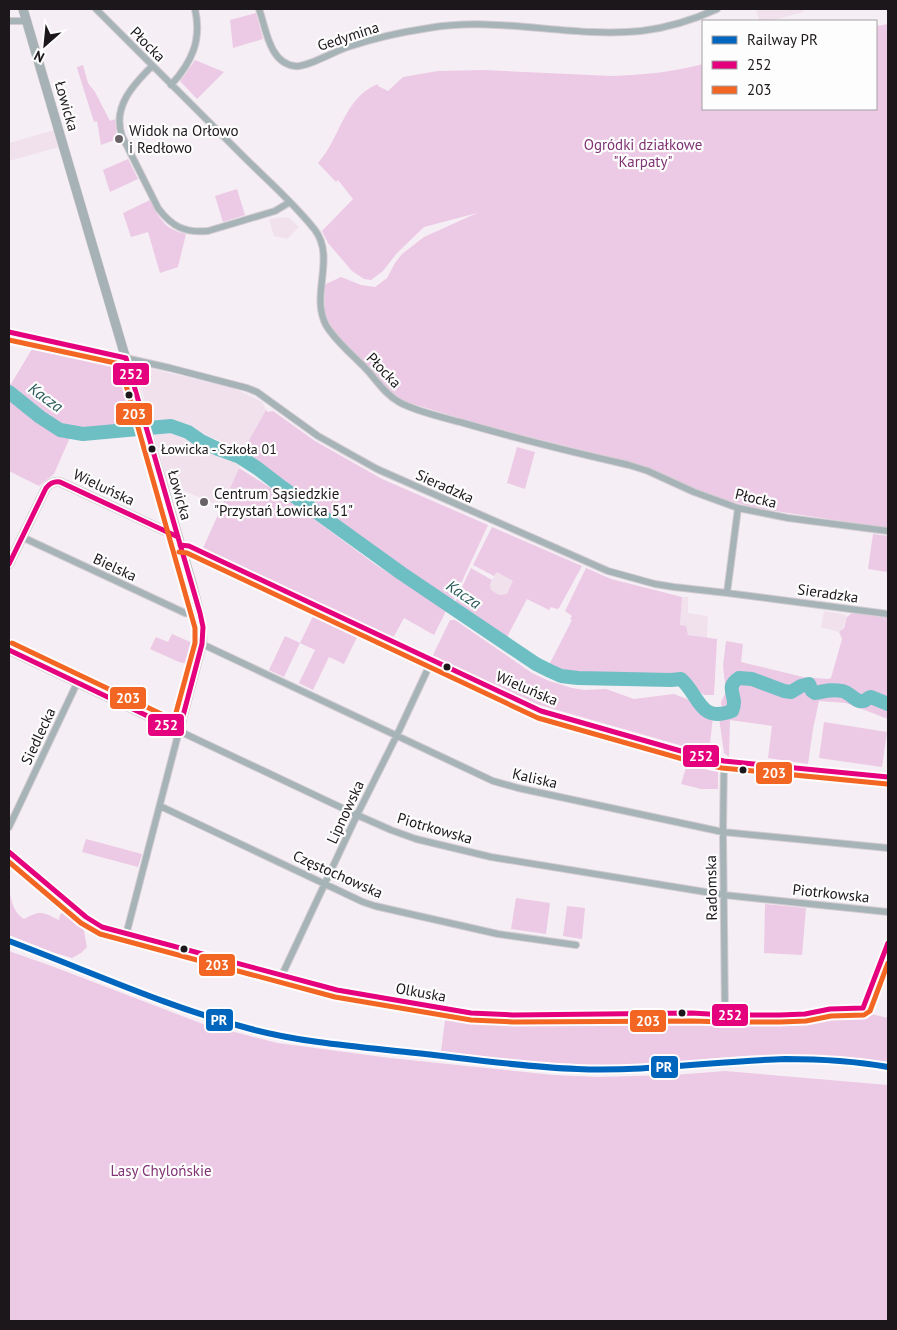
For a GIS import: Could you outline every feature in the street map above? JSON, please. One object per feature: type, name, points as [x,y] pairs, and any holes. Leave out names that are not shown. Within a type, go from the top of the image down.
[{"type":"street","name":"Łowicka","points":[[24,9],[203,627],[202,644],[126,935]]},
{"type":"street","name":"Płocka","points":[[96,9],[290,202],[315,230],[320,237],[324,254],[320,302],[322,315],[340,342],[383,388],[399,402],[480,428],[642,469],[694,492],[738,508],[788,518],[888,531]]},
{"type":"street","points":[[171,85],[183,71],[194,48],[198,20],[195,9]]},
{"type":"street","name":"Gedymina","points":[[259,9],[276,56],[285,63],[299,66],[355,44],[431,27],[495,25],[588,32],[642,31],[685,22],[717,9]]},
{"type":"street","points":[[9,21],[27,21]]},
{"type":"street","points":[[152,66],[133,85],[128,93],[120,113],[119,123],[122,136],[158,208],[171,223],[187,230],[197,232],[208,231],[275,211],[290,202]]},
{"type":"street","name":"Sieradzka","points":[[9,332],[231,382],[247,388],[264,397],[318,436],[377,469],[608,571],[655,584],[674,587],[888,614]]},
{"type":"street","name":"Wieluńska","points":[[22,537],[46,488],[53,482],[60,482],[189,546],[541,711],[695,755],[724,761],[888,778]]},
{"type":"street","points":[[727,593],[738,508]]},
{"type":"street","points":[[9,564],[22,537]]},
{"type":"street","name":"Bielska","points":[[22,537],[185,613],[200,613]]},
{"type":"street","name":"Kaliska","points":[[202,644],[494,781],[510,786],[723,832],[888,848]]},
{"type":"street","name":"Piotrkowska","points":[[9,650],[405,836],[491,857],[724,895],[888,912]]},
{"type":"street","name":"Lipnowska","points":[[282,976],[432,660]]},
{"type":"street","name":"Siedlecka","points":[[9,827],[77,683]]},
{"type":"street","name":"Radomska","points":[[724,761],[723,832],[726,1015]]},
{"type":"street","name":"Częstochowska","points":[[160,806],[362,902],[490,932],[576,945]]},
{"type":"street","name":"Olkuska","points":[[9,852],[86,918],[102,927],[126,935],[337,990],[471,1013],[522,1015],[692,1012],[726,1015],[772,1015],[806,1014],[830,1009],[863,1008],[888,943]]},
{"type":"shaded area","points":[[756,9],[803,9],[804,12],[773,20],[758,20]]},
{"type":"shaded area","points":[[54,130],[59,147],[9,161],[9,143]]},
{"type":"shaded area","points":[[289,218],[299,227],[287,239],[274,236],[269,219]]},
{"type":"shaded area","points":[[143,367],[234,388],[262,402],[266,410],[243,451],[214,438],[213,440],[245,455],[221,507],[176,487],[169,487],[137,373]]},
{"type":"shaded area","points":[[497,571],[514,581],[507,594],[499,595],[491,590],[490,585]]},
{"type":"shaded area","points":[[682,597],[688,597],[688,613],[708,616],[707,638],[688,635],[680,625]]},
{"type":"shaded area","points":[[824,611],[844,614],[847,617],[842,630],[839,632],[821,627]]},
{"type":"green space","points":[[256,13],[263,39],[233,48],[230,20]]},
{"type":"green space","name":"Ogródki działkowe \"Karpaty\"","points":[[888,24],[888,528],[748,506],[703,492],[630,462],[482,425],[400,400],[389,391],[333,330],[325,315],[324,285],[341,277],[361,285],[375,287],[387,278],[402,254],[424,237],[477,213],[424,227],[397,253],[383,271],[371,280],[364,279],[352,271],[328,243],[322,231],[353,199],[338,180],[336,182],[318,163],[326,153],[350,108],[357,98],[367,90],[378,84],[378,86],[388,91],[403,77],[438,71],[484,70],[612,76],[658,73],[702,64],[702,110],[877,110],[877,26]]},
{"type":"green space","points":[[195,60],[224,72],[197,99],[180,81]]},
{"type":"green space","points":[[83,65],[88,83],[95,92],[110,121],[115,119],[117,139],[101,145],[97,121],[94,122],[77,68]]},
{"type":"green space","points":[[128,159],[138,179],[110,192],[103,170]]},
{"type":"green space","points":[[237,189],[245,215],[223,222],[215,196]]},
{"type":"green space","points":[[150,200],[163,222],[172,229],[186,234],[178,267],[160,273],[148,232],[131,237],[123,213]]},
{"type":"green space","points":[[35,344],[113,360],[119,364],[140,436],[82,437],[71,435],[54,474],[39,486],[9,471],[9,383],[11,384]]},
{"type":"green space","points":[[266,410],[268,412],[273,411],[315,441],[382,479],[488,525],[453,601],[439,591],[435,593],[427,588],[425,583],[414,578],[383,557],[243,451]]},
{"type":"green space","points":[[517,447],[535,452],[525,489],[507,483]]},
{"type":"green space","points":[[239,468],[277,492],[376,565],[447,609],[434,635],[404,618],[393,638],[203,548]]},
{"type":"green space","points":[[492,527],[582,566],[559,608],[551,607],[549,610],[527,599],[507,637],[466,612],[467,610],[455,602],[471,568],[492,580],[491,590],[499,595],[507,594],[513,581],[497,572],[494,576],[473,565]]},
{"type":"green space","points":[[873,534],[888,536],[888,572],[868,569]]},
{"type":"green space","points":[[586,568],[611,579],[682,597],[680,625],[686,626],[688,635],[717,639],[714,695],[704,695],[689,680],[677,675],[670,677],[642,677],[573,673],[549,665],[572,620],[570,619],[572,616],[565,611]]},
{"type":"green space","points":[[316,610],[360,631],[344,664],[329,657],[313,690],[299,683],[315,650],[300,643]]},
{"type":"green space","points":[[852,613],[888,618],[888,719],[846,703],[819,701],[808,764],[768,758],[772,726],[730,720],[729,757],[724,753],[719,718],[727,719],[727,709],[722,709],[721,702],[726,692],[723,666],[726,641],[743,644],[741,662],[803,677],[828,679],[831,678],[842,639],[839,632],[844,628],[847,617]]},
{"type":"green space","points":[[450,620],[455,620],[532,673],[549,681],[585,690],[606,689],[634,699],[674,694],[687,699],[698,707],[703,714],[713,717],[709,752],[536,704],[432,657]]},
{"type":"green space","points":[[172,634],[197,645],[192,665],[179,662],[150,649],[156,637],[168,642]]},
{"type":"green space","points":[[285,636],[300,643],[284,677],[269,670]]},
{"type":"green space","points":[[824,722],[887,732],[882,767],[819,758]]},
{"type":"green space","points":[[689,758],[718,767],[718,789],[701,789],[681,784]]},
{"type":"green space","points":[[86,839],[142,854],[138,867],[82,852]]},
{"type":"green space","points":[[9,888],[15,909],[24,919],[34,914],[42,913],[59,920],[60,915],[65,910],[80,923],[87,947],[72,958],[9,935]]},
{"type":"green space","points":[[516,898],[550,903],[546,934],[511,929]]},
{"type":"green space","points":[[765,904],[806,908],[802,955],[764,953]]},
{"type":"green space","points":[[567,906],[585,908],[582,939],[563,936]]},
{"type":"green space","name":"Lasy Chylońskie","points":[[9,951],[203,1024],[277,1043],[390,1058],[553,1075],[598,1077],[674,1075],[725,1071],[888,1085],[888,1321],[9,1321]]},
{"type":"green space","points":[[446,1013],[484,1018],[691,1016],[738,1020],[802,1018],[828,1013],[867,1013],[888,1018],[888,1062],[849,1057],[789,1055],[729,1057],[679,1063],[628,1065],[552,1063],[507,1059],[441,1051]]},
{"type":"waterway","name":"Kacza","points":[[9,392],[40,417],[60,430],[83,434],[171,426],[188,432],[218,449],[240,457],[401,573],[536,664],[561,676],[578,678],[681,679],[706,711],[721,714],[732,711],[734,702],[732,686],[739,678],[752,679],[791,692],[809,684],[815,693],[838,690],[861,701],[871,697],[888,704]]},
{"type":"rail line","name":"PR","points":[[9,941],[189,1010],[251,1029],[312,1041],[516,1065],[577,1069],[655,1068],[785,1059],[811,1059],[888,1067]]},
{"type":"transit line","name":"252","points":[[9,332],[126,358],[203,627],[202,644],[179,731],[9,650]]},
{"type":"transit line","name":"203","points":[[9,340],[120,364],[195,628],[195,643],[174,720],[12,643]]},
{"type":"transit line","name":"252","points":[[9,564],[46,488],[56,482],[60,482],[178,537]]},
{"type":"transit line","name":"252","points":[[180,545],[189,546],[541,711],[695,755],[724,761],[888,777]]},
{"type":"transit line","name":"203","points":[[179,552],[187,553],[538,718],[693,762],[722,768],[887,784]]},
{"type":"transit line","name":"252","points":[[9,852],[86,917],[102,927],[337,990],[471,1013],[513,1015],[692,1013],[780,1015],[805,1014],[830,1009],[863,1008],[888,943]]},
{"type":"transit line","name":"203","points":[[9,862],[81,923],[100,934],[335,997],[471,1020],[513,1022],[780,1022],[806,1021],[831,1016],[864,1015],[870,1011],[888,963]]},
{"type":"place","name":"Widok na Orłowo i Redłowo","points":[[119,139]]},
{"type":"place","name":"Łowicka - Szkoła 01","points":[[152,449]]},
{"type":"place","name":"Centrum Sąsiedzkie \"Przystań Łowicka 51\"","points":[[204,502]]}]
